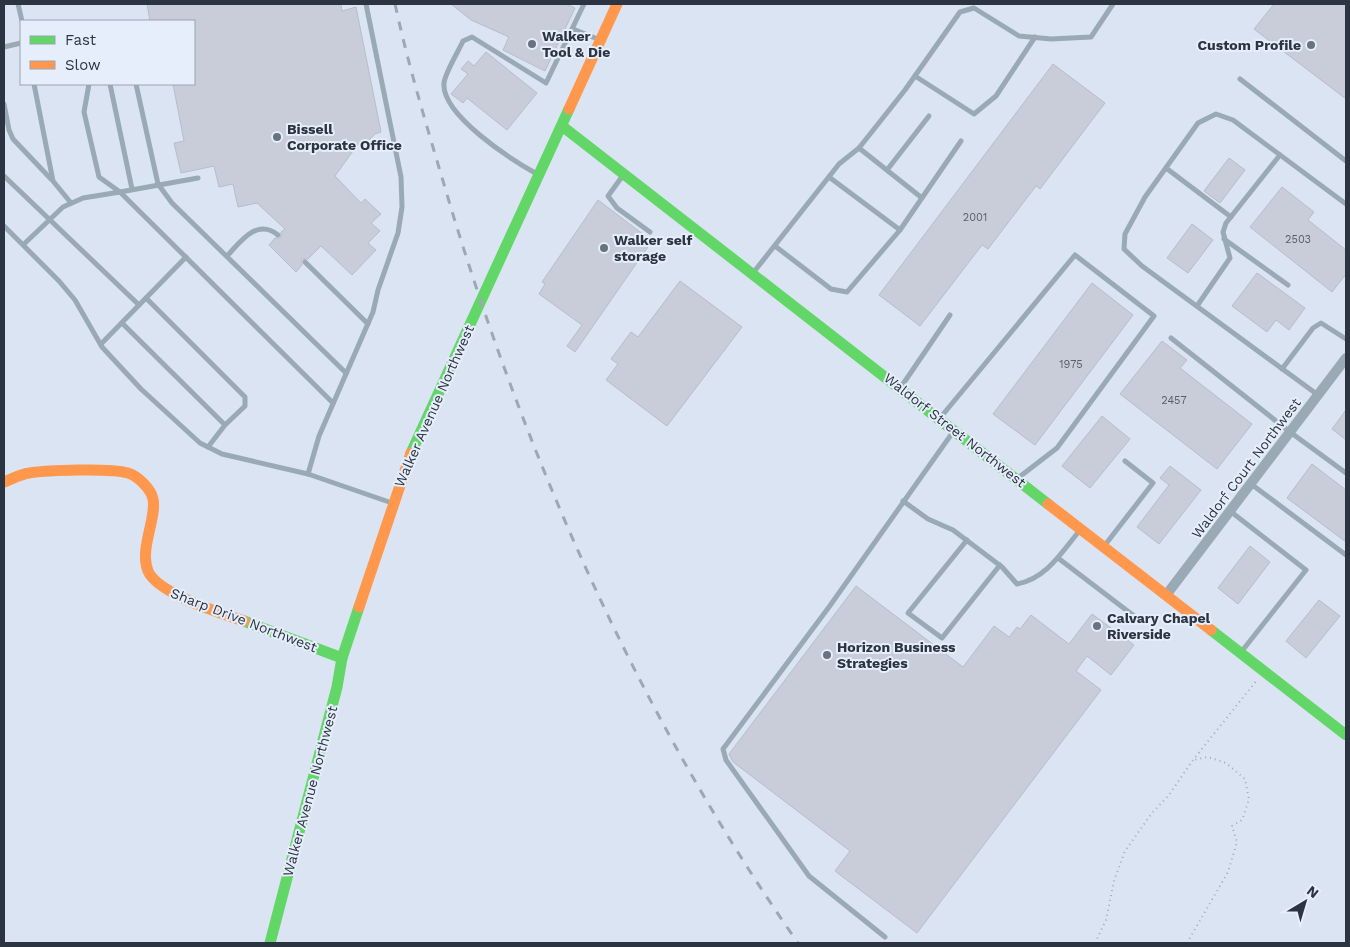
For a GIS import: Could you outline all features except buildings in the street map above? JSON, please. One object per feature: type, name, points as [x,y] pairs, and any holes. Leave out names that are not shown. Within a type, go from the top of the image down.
[{"type":"street","name":"Walker Avenue Northwest","points":[[270,943],[337,687],[342,658],[392,503],[431,406],[540,175],[617,4]]},
{"type":"street","name":"Waldorf Street Northwest","points":[[562,126],[1018,478],[1346,735]]},
{"type":"street","name":"Waldorf Court Northwest","points":[[1167,594],[1346,358]]},
{"type":"street","name":"Sharp Drive Northwest","points":[[4,482],[28,473],[106,470],[129,473],[146,486],[153,500],[145,555],[148,570],[154,580],[182,598],[342,658]]},
{"type":"lane","points":[[18,4],[22,20]]},
{"type":"lane","points":[[308,474],[319,436],[368,324],[398,233],[402,207],[401,177],[366,4]]},
{"type":"lane","points":[[540,175],[508,158],[478,134],[449,102],[444,92],[444,81],[463,41],[472,37],[546,83],[584,4]]},
{"type":"lane","points":[[753,273],[839,164],[859,148],[915,76],[960,12],[974,8],[1019,36],[1091,37],[1112,4]]},
{"type":"lane","points":[[573,29],[600,40]]},
{"type":"lane","points":[[915,76],[974,114],[996,96],[1035,37]]},
{"type":"lane","points":[[4,47],[20,43]]},
{"type":"lane","points":[[1240,79],[1346,161]]},
{"type":"lane","points":[[34,85],[53,181]]},
{"type":"lane","points":[[89,85],[84,112],[99,176],[120,192],[333,403]]},
{"type":"lane","points":[[110,85],[132,189]]},
{"type":"lane","points":[[136,85],[158,184],[172,203],[346,373]]},
{"type":"lane","points":[[4,104],[9,130],[13,139],[53,181],[71,204]]},
{"type":"lane","points":[[1318,395],[1142,266],[1124,249],[1125,234],[1145,197],[1198,123],[1216,114],[1233,120],[1346,204]]},
{"type":"lane","points":[[887,170],[929,116]]},
{"type":"lane","points":[[775,246],[831,289],[847,292],[900,230],[961,141]]},
{"type":"lane","points":[[859,148],[922,198]]},
{"type":"lane","points":[[1197,306],[1230,258],[1224,239],[1224,229],[1231,217],[1280,155]]},
{"type":"lane","points":[[1166,168],[1231,217]]},
{"type":"lane","points":[[624,174],[608,196],[617,208],[650,232]]},
{"type":"lane","points":[[4,176],[139,306]]},
{"type":"lane","points":[[829,176],[900,230]]},
{"type":"lane","points":[[24,244],[49,221],[71,204],[83,198],[198,178]]},
{"type":"lane","points":[[4,226],[24,244],[75,300],[101,344],[141,390],[200,443],[222,454],[308,474],[392,503]]},
{"type":"lane","points":[[227,256],[253,231],[264,229],[278,235]]},
{"type":"lane","points":[[1224,239],[1288,285]]},
{"type":"lane","points":[[940,418],[1075,255],[1154,316],[1057,448],[1018,478]]},
{"type":"lane","points":[[101,344],[186,257]]},
{"type":"lane","points":[[305,262],[368,324]]},
{"type":"lane","points":[[146,298],[245,397],[245,406],[208,447]]},
{"type":"lane","points":[[901,388],[950,315]]},
{"type":"lane","points":[[122,323],[225,426]]},
{"type":"lane","points":[[1282,369],[1313,328],[1321,323],[1346,339]]},
{"type":"lane","points":[[1172,338],[1290,432],[1346,473]]},
{"type":"lane","points":[[885,937],[809,876],[726,760],[723,749],[829,607],[902,501],[955,430]]},
{"type":"lane","points":[[1104,545],[1153,483],[1125,461]]},
{"type":"lane","points":[[1251,484],[1346,555]]},
{"type":"lane","points":[[902,501],[928,519],[953,530],[967,540],[1000,565],[1017,584],[1026,582],[1043,573],[1058,558],[1082,528]]},
{"type":"lane","points":[[1230,511],[1306,570],[1241,652]]},
{"type":"lane","points":[[967,540],[908,613],[942,638],[1000,565]]},
{"type":"lane","points":[[1058,558],[1138,619]]},
{"type":"path","points":[[1095,943],[1106,920],[1114,881],[1125,851],[1193,760],[1265,671]]},
{"type":"path","points":[[1186,943],[1228,872],[1236,842],[1232,826],[1242,820],[1249,799],[1245,779],[1226,763],[1208,757],[1193,760]]},
{"type":"railway","points":[[395,4],[428,132],[482,305],[554,496],[640,681],[689,771],[742,858],[798,943]]},
{"type":"traffic: fast","points":[[411,453],[569,109]]},
{"type":"traffic: fast","points":[[562,126],[1048,504]]},
{"type":"traffic: fast","points":[[270,943],[337,687],[342,658],[359,607]]},
{"type":"traffic: fast","points":[[244,621],[342,658]]},
{"type":"traffic: fast","points":[[1211,630],[1346,735]]},
{"type":"traffic: slow","points":[[569,109],[617,4]]},
{"type":"traffic: slow","points":[[359,607],[411,453]]},
{"type":"traffic: slow","points":[[4,482],[20,475],[50,471],[108,470],[132,475],[147,487],[153,499],[154,507],[147,544],[146,562],[148,571],[154,579],[164,587],[191,602],[244,621]]},
{"type":"traffic: slow","points":[[1048,504],[1211,630]]},
{"type":"place","name":"Walker Tool & Die","points":[[532,44]]},
{"type":"place","name":"Custom Profile","points":[[1311,45]]},
{"type":"place","name":"Bissell Corporate Office","points":[[277,137]]},
{"type":"place","name":"Walker self storage","points":[[604,248]]},
{"type":"place","name":"Calvary Chapel Riverside","points":[[1097,626]]},
{"type":"place","name":"Horizon Business Strategies","points":[[827,655]]}]
